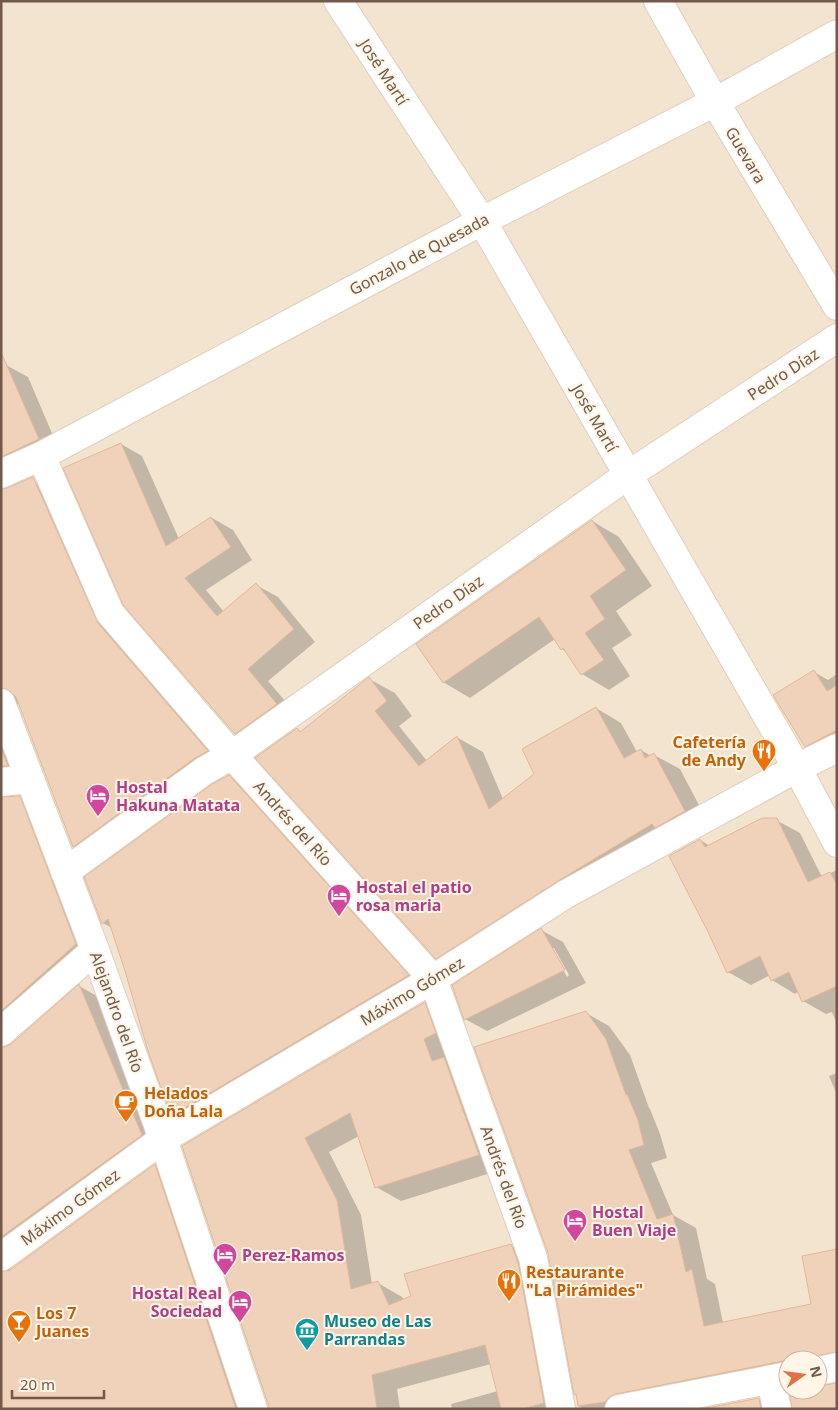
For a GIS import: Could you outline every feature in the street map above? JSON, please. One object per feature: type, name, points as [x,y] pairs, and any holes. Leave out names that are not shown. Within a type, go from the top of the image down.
[{"type":"street","name":"José Martí","points":[[338,1],[482,221],[797,768],[837,843]]},
{"type":"street","name":"Guevara","points":[[658,1],[715,102],[837,306]]},
{"type":"street","name":"Gonzalo de Quesada","points":[[1,474],[41,456],[482,221],[715,102],[837,34]]},
{"type":"street","name":"Pedro Díaz","points":[[65,872],[204,771],[232,755],[628,475],[837,338]]},
{"type":"street","name":"Andrés del Río","points":[[41,456],[110,613],[232,755],[434,979],[533,1258],[562,1409]]},
{"type":"street","name":"Alejandro del Río","points":[[1,703],[95,950],[163,1139],[253,1409]]},
{"type":"street","name":"Máximo Gómez","points":[[1,1257],[163,1139],[434,979],[566,894],[837,748]]},
{"type":"street","points":[[1,782],[30,779]]},
{"type":"street","points":[[1,1032],[95,950]]},
{"type":"street","points":[[619,1409],[778,1378]]},
{"type":"shaded area","points":[[1,1],[837,1],[837,1409],[1,1409]]},
{"type":"building","points":[[1,352],[39,439],[1,457]]},
{"type":"building","points":[[121,443],[166,546],[211,517],[231,547],[185,578],[217,616],[256,583],[294,629],[248,669],[277,704],[235,734],[123,605],[63,468]]},
{"type":"building","points":[[33,477],[98,623],[208,751],[195,758],[73,847],[16,697],[10,691],[1,688],[1,489]]},
{"type":"building","points":[[592,520],[626,570],[590,596],[605,619],[585,633],[604,660],[581,675],[563,648],[561,650],[539,617],[443,683],[416,644]]},
{"type":"building","points":[[814,670],[827,691],[837,685],[837,730],[805,747],[773,695]]},
{"type":"building","points":[[369,677],[387,701],[375,711],[419,766],[457,736],[489,809],[534,774],[522,749],[596,707],[624,758],[641,749],[645,758],[654,753],[685,811],[655,828],[652,824],[436,959],[255,758],[297,728],[300,732]]},
{"type":"building","points":[[1,748],[8,766],[1,766]]},
{"type":"building","points":[[229,775],[409,975],[171,1116],[148,1051],[108,919],[102,924],[84,877],[212,784]]},
{"type":"building","points":[[20,796],[76,944],[1,1011],[1,797]]},
{"type":"building","points":[[762,818],[777,818],[808,882],[830,872],[837,885],[837,986],[802,1002],[789,972],[771,981],[760,956],[727,973],[669,856],[700,839],[705,847]]},
{"type":"building","points":[[541,928],[565,970],[464,1020],[452,985]]},
{"type":"building","points":[[79,984],[142,1135],[1,1237],[1,1047],[11,1044]]},
{"type":"building","points":[[425,1002],[436,1033],[424,1039],[432,1061],[444,1057],[479,1155],[375,1188],[350,1113],[305,1138],[337,1200],[351,1289],[378,1281],[389,1305],[411,1296],[404,1274],[511,1244],[518,1262],[544,1403],[523,1409],[501,1409],[485,1345],[372,1375],[377,1409],[268,1409],[268,1404],[182,1146]]},
{"type":"building","points":[[586,1011],[606,1039],[626,1095],[638,1120],[644,1145],[629,1150],[657,1219],[673,1214],[686,1272],[692,1269],[704,1326],[811,1304],[802,1256],[837,1249],[837,1352],[828,1354],[828,1350],[778,1350],[778,1362],[616,1394],[609,1397],[605,1402],[578,1406],[576,1394],[574,1395],[548,1253],[474,1047]]},
{"type":"building","points":[[155,1164],[236,1409],[1,1409],[1,1272],[10,1270]]},
{"type":"building","points":[[837,1383],[837,1409],[792,1409],[790,1400],[828,1400],[828,1384]]},
{"type":"building","points":[[759,1398],[761,1409],[702,1409]]},
{"type":"place","name":"Cafetería de Andy","points":[[764,772]]},
{"type":"place","name":"Hostal Hakuna Matata","points":[[98,817]]},
{"type":"place","name":"Hostal el patio rosa maria","points":[[339,917]]},
{"type":"place","name":"Helados Doña Lala","points":[[126,1123]]},
{"type":"place","name":"Hostal Buen Viaje","points":[[575,1242]]},
{"type":"place","name":"Perez-Ramos","points":[[225,1276]]},
{"type":"place","name":"Restaurante \"La Pirámides\"","points":[[509,1302]]},
{"type":"place","name":"Hostal Real Sociedad","points":[[240,1323]]},
{"type":"place","name":"Los 7 Juanes","points":[[19,1343]]},
{"type":"place","name":"Museo de Las Parrandas","points":[[307,1351]]}]
